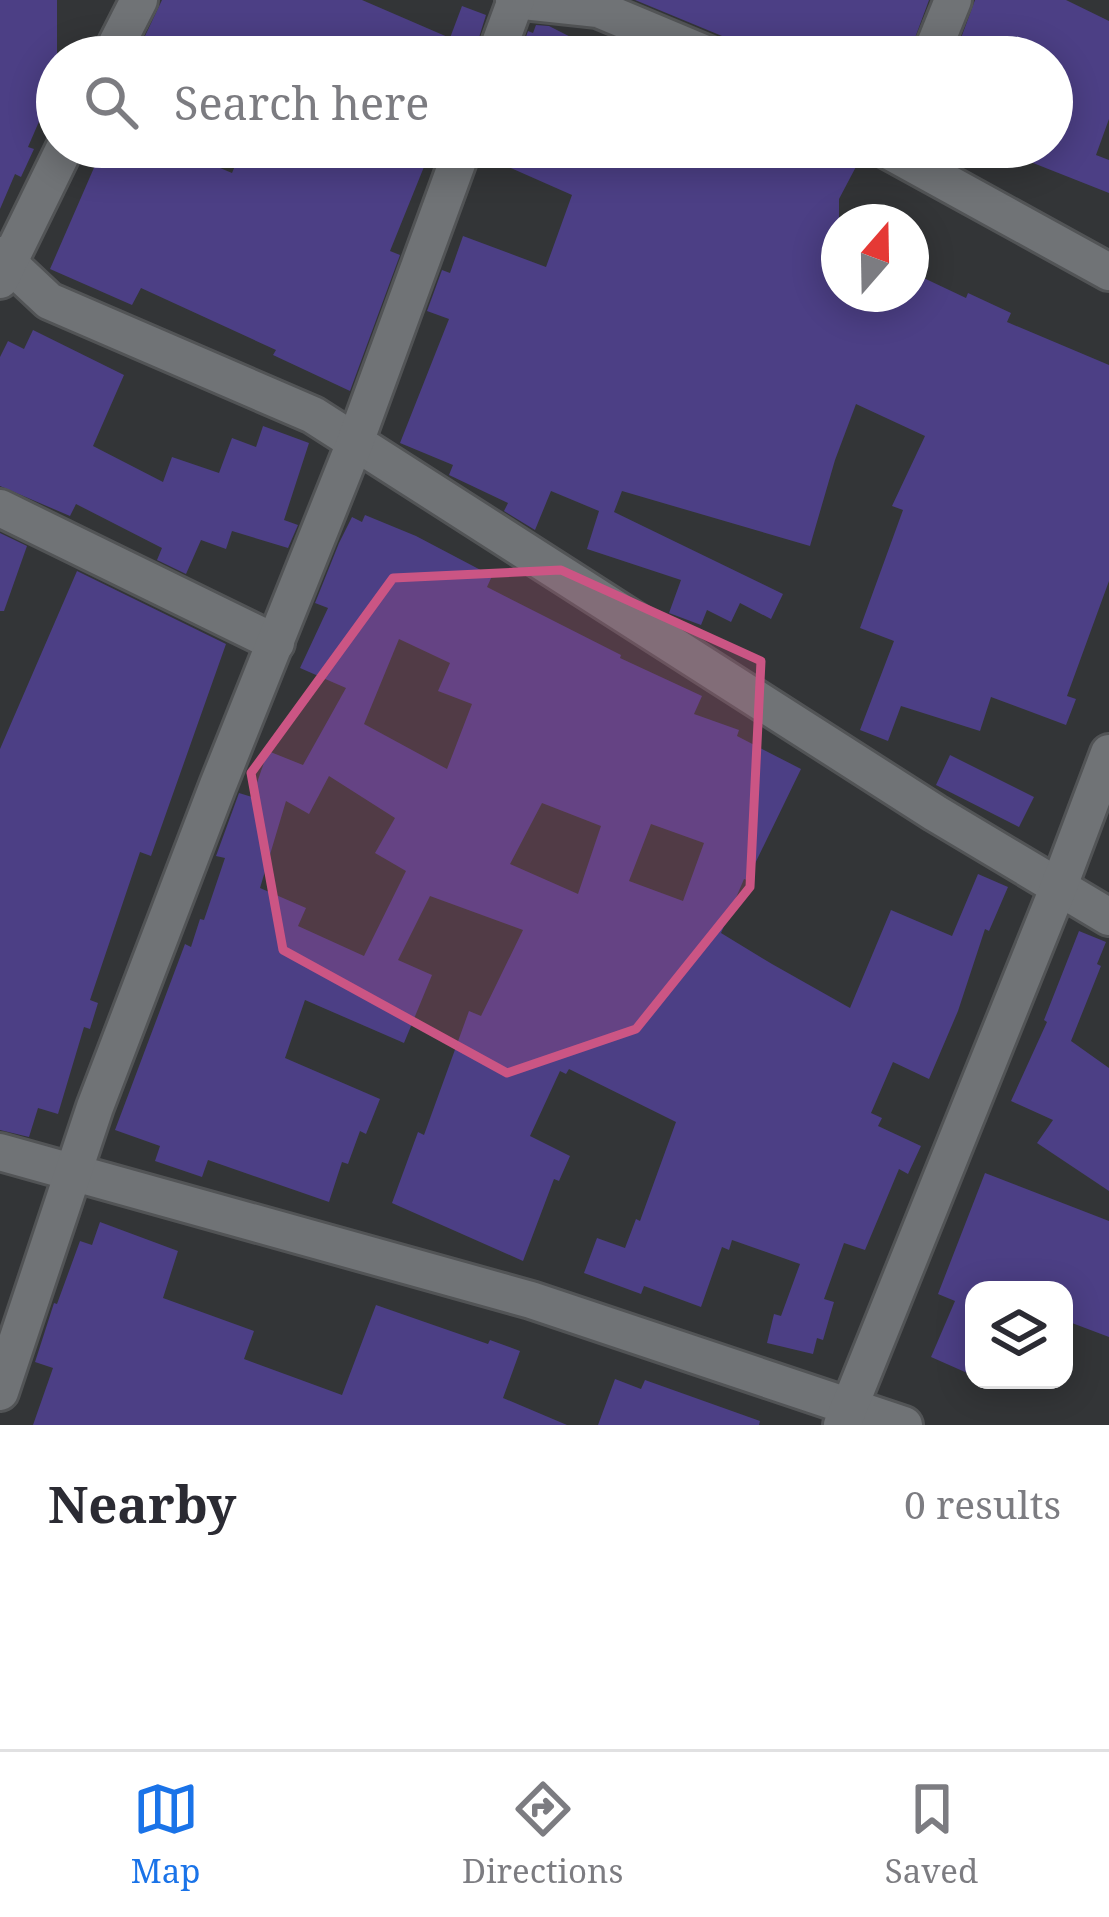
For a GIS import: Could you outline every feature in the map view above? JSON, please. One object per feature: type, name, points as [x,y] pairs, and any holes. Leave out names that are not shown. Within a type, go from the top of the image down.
[{"type":"street","points":[[121,36],[139,0]]},
{"type":"street","points":[[502,36],[515,0],[598,9],[663,36]]},
{"type":"street","points":[[938,36],[953,0]]},
{"type":"street","points":[[54,168],[3,266],[50,301],[313,416],[935,813],[1109,916]]},
{"type":"street","points":[[0,1392],[73,1174],[193,849],[354,445],[455,168]]},
{"type":"street","points":[[923,168],[1109,272]]},
{"type":"street","points":[[0,508],[276,643]]},
{"type":"street","points":[[846,1416],[1109,753]]},
{"type":"street","points":[[0,1152],[531,1300],[846,1416],[904,1425]]},
{"type":"highlighted area","points":[[561,570],[761,661],[750,887],[636,1029],[507,1073],[283,950],[251,773],[393,578]]},
{"type":"building","points":[[0,0],[57,0],[57,36],[36,36],[36,129],[28,147],[34,149],[21,177],[15,174],[0,209]]},
{"type":"building","points":[[162,0],[362,0],[445,36],[145,36]]},
{"type":"building","points":[[635,0],[929,0],[916,36],[722,36]]},
{"type":"building","points":[[975,0],[1066,0],[1109,21],[1109,119],[1096,155],[1109,160],[1109,193],[1046,168],[1073,168],[1073,36],[962,36]]},
{"type":"building","points":[[462,6],[486,15],[480,36],[451,36]]},
{"type":"building","points":[[536,25],[549,26],[569,36],[526,36],[528,31],[533,33]]},
{"type":"building","points":[[94,168],[220,168],[232,173],[234,168],[424,168],[390,251],[400,255],[350,391],[273,355],[276,350],[141,288],[132,305],[50,269]]},
{"type":"building","points":[[511,168],[855,168],[839,204],[821,204],[821,312],[929,312],[929,281],[1011,313],[1007,322],[1109,365],[1109,581],[1067,696],[1076,699],[1066,725],[991,697],[980,731],[901,706],[888,741],[860,730],[894,641],[860,628],[903,510],[892,506],[925,436],[856,404],[810,546],[622,491],[614,512],[783,594],[771,619],[740,603],[731,622],[707,610],[701,625],[669,613],[681,580],[587,549],[599,511],[551,491],[535,530],[504,511],[508,503],[449,475],[453,465],[400,443],[449,319],[427,311],[442,270],[450,273],[463,236],[546,267],[572,195]]},
{"type":"building","points":[[33,330],[124,375],[93,446],[163,482],[172,457],[219,473],[232,438],[256,447],[263,426],[309,443],[284,520],[298,525],[288,548],[232,531],[226,549],[201,540],[186,574],[157,560],[162,548],[76,504],[70,516],[0,486],[0,357],[8,341],[24,349]]},
{"type":"building","points":[[365,515],[416,536],[492,576],[487,587],[702,696],[694,714],[739,730],[737,736],[801,769],[721,933],[772,964],[850,1008],[891,910],[952,936],[978,874],[1008,887],[989,931],[985,929],[929,1079],[893,1062],[871,1113],[882,1118],[878,1126],[921,1146],[908,1174],[899,1169],[865,1250],[844,1243],[824,1299],[834,1302],[823,1340],[817,1338],[813,1354],[767,1343],[774,1314],[781,1316],[800,1264],[732,1240],[729,1250],[722,1247],[701,1307],[644,1286],[641,1294],[584,1273],[597,1238],[625,1248],[636,1219],[640,1221],[676,1122],[569,1069],[566,1074],[560,1071],[530,1136],[570,1156],[559,1181],[554,1179],[523,1261],[392,1203],[418,1132],[424,1135],[469,1011],[481,1016],[523,930],[430,896],[398,960],[432,975],[404,1043],[305,1000],[285,1058],[380,1099],[366,1134],[360,1131],[348,1164],[342,1162],[329,1202],[208,1160],[202,1177],[155,1161],[160,1146],[115,1130],[185,944],[191,947],[200,919],[204,920],[225,858],[216,856],[239,793],[252,797],[268,751],[303,765],[346,688],[300,668],[328,608],[315,603],[339,543],[352,517],[362,522]],"holes":[[[399,639],[450,663],[438,691],[472,704],[447,769],[364,724]],[[329,776],[395,818],[375,853],[406,871],[364,956],[298,926],[306,908],[260,888],[286,801],[309,814]],[[542,803],[601,826],[578,894],[510,864]],[[651,824],[704,843],[683,901],[629,881]]]},
{"type":"building","points":[[0,533],[27,546],[4,611],[0,611]]},
{"type":"building","points":[[77,571],[226,644],[151,856],[140,852],[90,1000],[98,1003],[90,1029],[84,1027],[58,1114],[38,1108],[29,1137],[0,1130],[0,749]]},
{"type":"building","points":[[950,755],[1034,797],[1019,827],[936,785]]},
{"type":"building","points":[[1079,931],[1106,942],[1071,1041],[1109,1068],[1109,1191],[1037,1143],[1053,1120],[1011,1101],[1047,1022]]},
{"type":"building","points":[[985,1173],[1109,1221],[1109,1337],[1073,1323],[1073,1281],[965,1281],[965,1372],[931,1357],[955,1301],[938,1294]]},
{"type":"building","points":[[100,1222],[178,1251],[163,1298],[254,1331],[244,1359],[342,1395],[376,1305],[520,1351],[503,1398],[567,1425],[33,1425],[53,1368],[35,1362],[54,1303],[80,1241],[92,1245]]},
{"type":"building","points":[[615,1379],[641,1389],[645,1380],[760,1421],[759,1425],[598,1425]]}]
